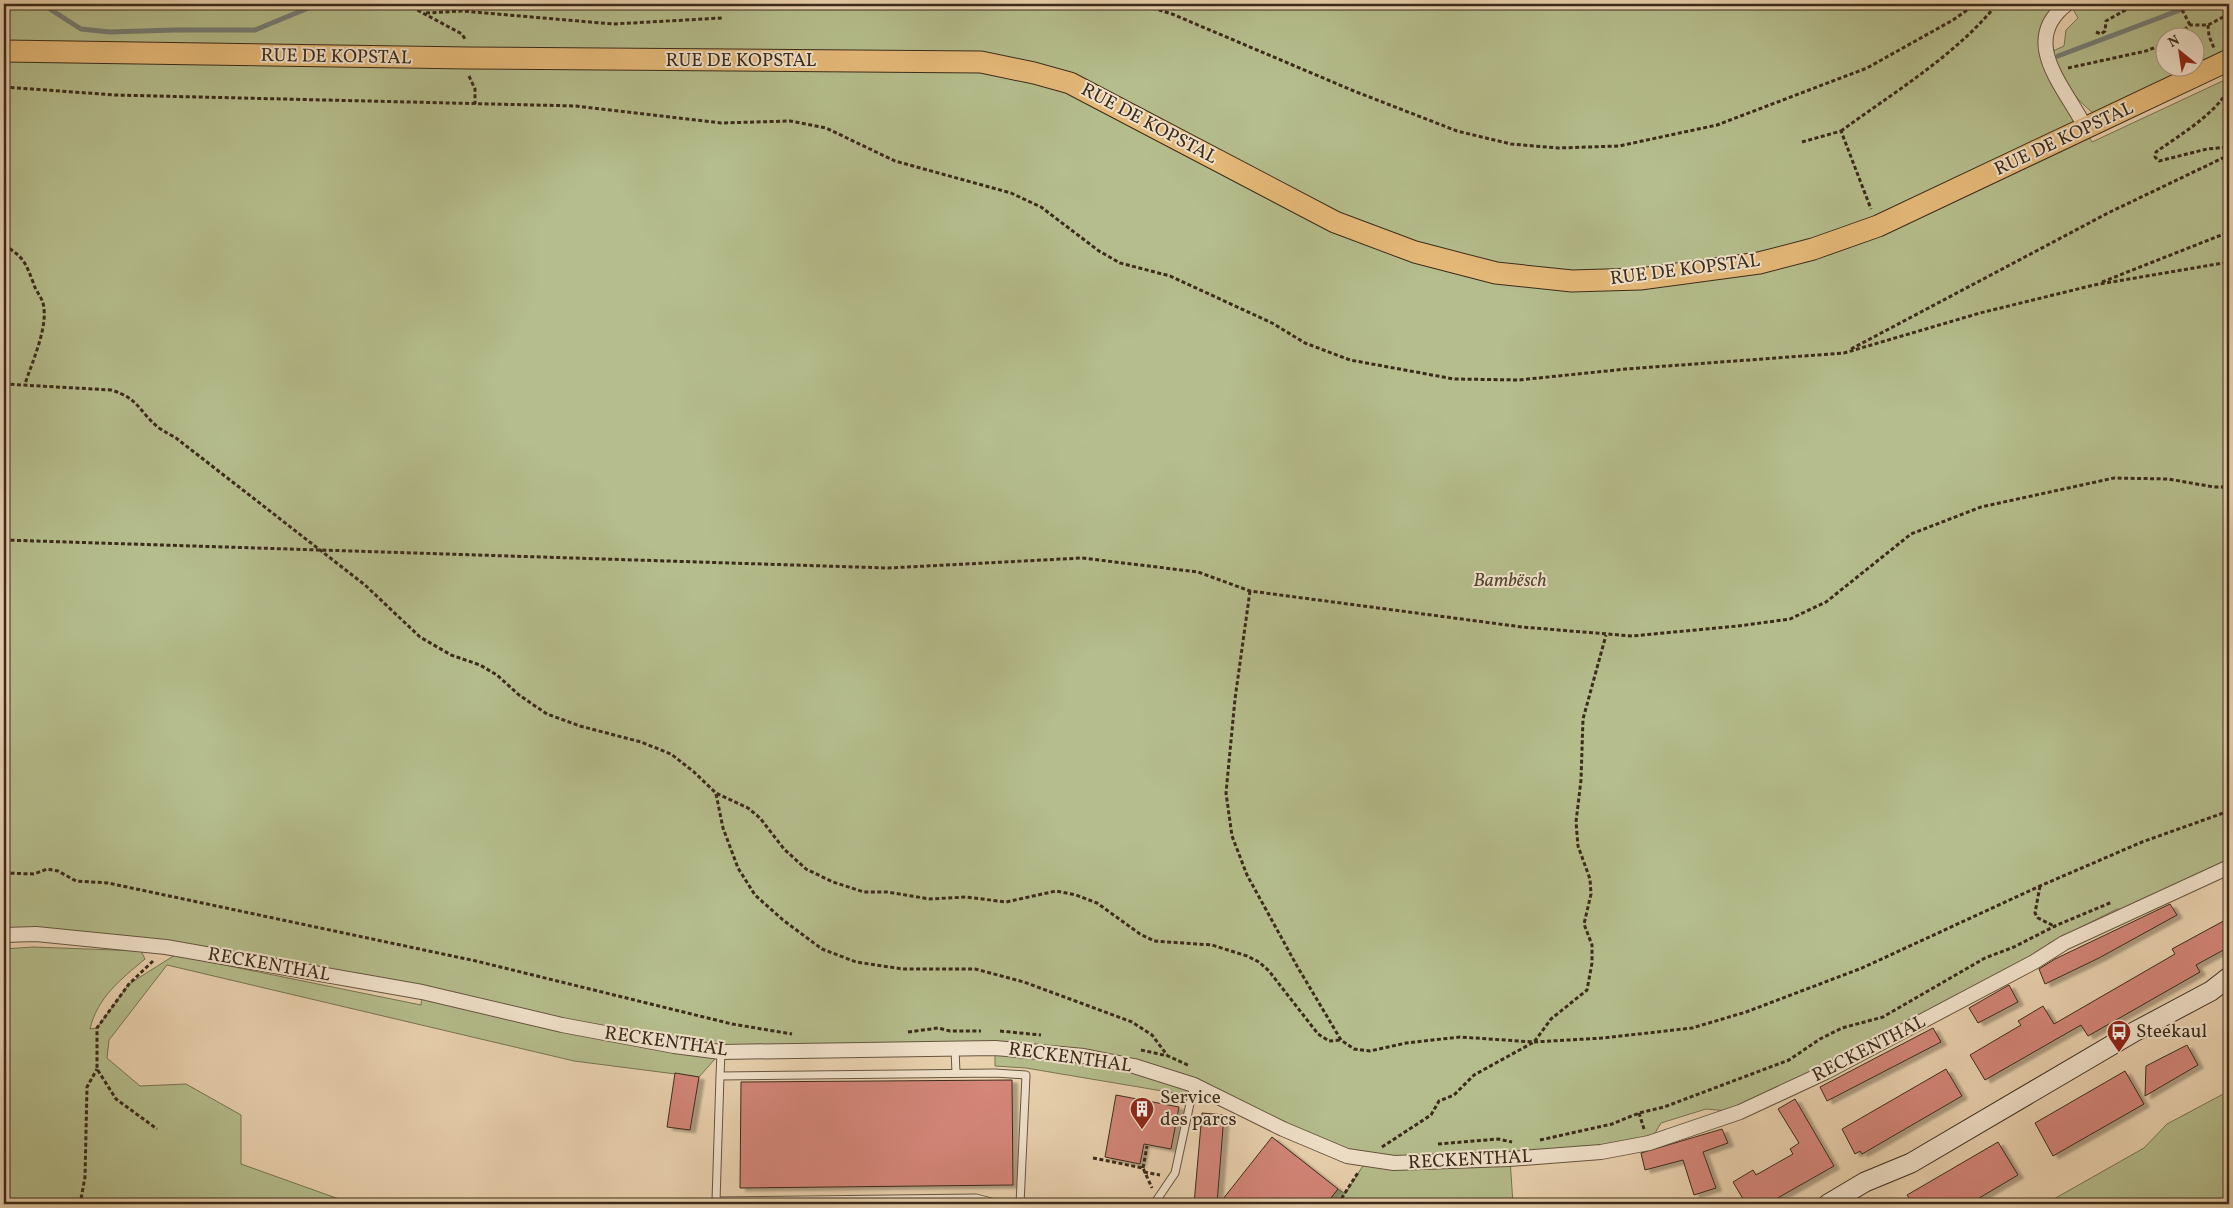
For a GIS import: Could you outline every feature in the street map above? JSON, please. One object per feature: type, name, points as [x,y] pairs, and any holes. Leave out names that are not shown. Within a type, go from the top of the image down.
[{"type":"main road","name":"RUE DE KOPSTAL","points":[[4,51],[469,58],[981,62],[1070,83],[1335,222],[1415,252],[1496,273],[1572,281],[1640,280],[1760,263],[1813,250],[1878,226],[2223,64]]},
{"type":"main road","points":[[1828,1204],[1865,1182],[1911,1163],[2134,1032],[2210,991],[2229,977]]},
{"type":"street","points":[[2068,4],[2054,14],[2047,29],[2046,54],[2061,88],[2075,107],[2086,129]]},
{"type":"street","name":"RECKENTHAL","points":[[4,935],[36,934],[166,947],[422,992],[562,1025],[721,1052],[995,1048],[1084,1056],[1134,1066],[1194,1085],[1283,1129],[1347,1156],[1394,1163],[1510,1159],[1601,1152],[1649,1143],[1740,1112],[1826,1072],[2034,962],[2064,944],[2229,867]]},
{"type":"lane","points":[[956,1049],[956,1074]]},
{"type":"lane","points":[[721,1052],[716,1203],[976,1198],[999,1204]]},
{"type":"lane","points":[[720,1076],[1026,1075],[1020,1204]]},
{"type":"lane","points":[[1156,1202],[1175,1173],[1194,1085]]},
{"type":"path","points":[[406,4],[426,13],[462,34],[470,46],[469,58]]},
{"type":"path","points":[[1140,4],[1172,14],[1354,91],[1456,131],[1511,144],[1558,148],[1619,146],[1717,125],[1867,68],[1953,20],[1976,4]]},
{"type":"path","points":[[1802,142],[1841,131],[1945,54],[1976,28],[1997,4]]},
{"type":"path","points":[[2096,32],[2101,34],[2105,31],[2106,21],[2136,4]]},
{"type":"path","points":[[2180,5],[2190,25]]},
{"type":"path","points":[[426,13],[462,11],[613,24],[722,18]]},
{"type":"path","points":[[2186,28],[2190,25],[2208,25],[2229,14]]},
{"type":"path","points":[[2208,25],[2209,36],[2223,64],[2229,89],[2224,98],[2205,116],[2156,152],[2155,157],[2159,161],[2207,149],[2229,147]]},
{"type":"path","points":[[2053,72],[2106,58],[2146,51],[2156,46]]},
{"type":"path","points":[[4,86],[115,95],[576,106],[721,123],[790,121],[826,128],[895,161],[1011,193],[1041,207],[1098,251],[1120,263],[1170,276],[1272,323],[1305,343],[1350,360],[1454,379],[1519,380],[1626,369],[1844,353],[1980,313],[2094,284],[2229,262]]},
{"type":"path","points":[[475,89],[475,104]]},
{"type":"path","points":[[1841,131],[1878,226]]},
{"type":"path","points":[[1844,353],[2108,213],[2229,155]]},
{"type":"path","points":[[2094,284],[2229,232]]},
{"type":"path","points":[[4,245],[18,254],[26,263],[34,285],[43,301],[46,318],[25,384]]},
{"type":"path","points":[[4,384],[111,390],[125,394],[135,401],[158,427],[176,438],[322,550],[365,585],[420,636],[451,655],[480,665],[497,675],[520,695],[547,714],[580,726],[641,742],[671,754],[716,793],[748,808],[760,818],[784,849],[806,869],[833,882],[864,892],[887,892],[930,899],[966,897],[1006,902],[1056,891],[1076,895],[1097,903],[1154,942],[1212,945],[1247,956],[1269,971],[1318,1034],[1328,1041],[1341,1040]]},
{"type":"path","points":[[4,540],[888,568],[1082,558],[1198,572],[1250,591],[1522,627],[1632,636],[1790,619],[1826,602],[1911,534],[1981,508],[2114,478],[2168,479],[2214,488],[2229,486]]},
{"type":"path","points":[[1250,591],[1235,699],[1226,793],[1232,836],[1247,876],[1297,966],[1341,1040],[1354,1048],[1370,1051],[1406,1043],[1460,1037],[1534,1042],[1603,1038],[1692,1028],[1746,1012],[1862,968],[2040,886],[2142,842],[2229,811]]},
{"type":"path","points":[[1393,1146],[1383,1145],[1431,1114],[1439,1101],[1454,1095],[1474,1075],[1534,1042],[1551,1019],[1587,990],[1592,963],[1592,945],[1584,924],[1591,894],[1590,879],[1578,846],[1576,822],[1581,780],[1583,720],[1606,635]]},
{"type":"path","points":[[716,793],[723,828],[738,868],[755,895],[783,920],[822,949],[856,962],[904,970],[975,969],[1024,982],[1132,1022],[1152,1035],[1168,1056]]},
{"type":"path","points":[[4,873],[34,874],[47,869],[58,870],[76,881],[108,883],[476,961],[732,1024],[795,1035]]},
{"type":"path","points":[[2040,886],[2035,913],[2038,918],[2055,926]]},
{"type":"path","points":[[1535,1140],[1612,1124],[1639,1113],[1664,1107],[1789,1060],[1820,1039],[1842,1028],[1883,1017],[1985,958],[2014,947],[2104,904],[2113,902]]},
{"type":"path","points":[[84,1204],[81,1199],[85,1177],[87,1087],[97,1069],[97,1028],[129,984],[166,947]]},
{"type":"path","points":[[97,1069],[116,1098],[157,1129]]},
{"type":"path","points":[[1432,1145],[1498,1139],[1519,1142]]},
{"type":"path","points":[[1148,1146],[1143,1168],[1156,1202]]},
{"type":"path","points":[[1093,1158],[1143,1168]]},
{"type":"path","points":[[1338,1204],[1367,1160]]},
{"type":"green space","name":"Bambësch","points":[[4,4],[2067,4],[2054,14],[2045,54],[2092,142],[2229,78],[2229,867],[2137,911],[2117,909],[2048,944],[2034,962],[1740,1112],[1706,1109],[1661,1123],[1649,1143],[1510,1159],[1513,1204],[1326,1204],[1338,1189],[1345,1194],[1366,1161],[1194,1085],[1192,1096],[1026,1068],[995,1066],[995,1049],[721,1052],[699,1077],[574,1061],[167,965],[109,1040],[107,1058],[140,1086],[186,1084],[241,1115],[241,1164],[353,1204],[4,1204],[4,949],[33,947],[141,951],[145,959],[111,990],[98,1008],[90,1029],[97,1028],[129,984],[175,955],[421,1005],[422,993],[166,947],[4,935]]},
{"type":"green space","points":[[2081,4],[2229,4],[2229,49],[2206,60],[2206,28],[2156,28],[2156,78],[2168,78],[2093,113],[2068,86],[2059,69],[2053,51],[2064,46],[2066,30],[2078,18],[2073,9]]},
{"type":"green space","points":[[2229,1091],[2229,1204],[2045,1204],[2144,1148],[2167,1124]]},
{"type":"building","points":[[2170,904],[2177,915],[2099,958],[2045,984],[2039,969],[2055,959]]},
{"type":"building","points":[[2229,918],[2229,947],[2196,965],[2200,972],[2088,1036],[2081,1025],[1985,1080],[1970,1055],[2021,1025],[2018,1021],[2043,1006],[2054,1024],[2175,954],[2172,949]]},
{"type":"building","points":[[2009,985],[2018,1002],[1978,1023],[1969,1008]]},
{"type":"building","points":[[1933,1028],[1941,1042],[1827,1101],[1820,1087]]},
{"type":"building","points":[[2187,1045],[2198,1065],[2145,1096],[2146,1066]]},
{"type":"building","points":[[1946,1069],[1962,1096],[1862,1154],[1860,1151],[1855,1154],[1842,1129]]},
{"type":"building","points":[[2125,1071],[2144,1104],[2053,1156],[2035,1123]]},
{"type":"building","points":[[675,1073],[699,1077],[690,1130],[667,1127]]},
{"type":"building","points":[[1012,1080],[1013,1185],[740,1188],[741,1082]]},
{"type":"building","name":"Service des parcs","points":[[1116,1095],[1179,1107],[1171,1149],[1144,1144],[1140,1164],[1105,1157]]},
{"type":"building","points":[[1795,1099],[1834,1166],[1767,1204],[1746,1204],[1733,1182],[1753,1170],[1756,1175],[1793,1154],[1790,1149],[1799,1143],[1778,1109]]},
{"type":"building","points":[[1202,1113],[1224,1115],[1217,1204],[1194,1204]]},
{"type":"building","points":[[1722,1129],[1728,1143],[1703,1152],[1716,1188],[1694,1195],[1683,1160],[1645,1170],[1641,1153]]},
{"type":"building","points":[[1272,1137],[1338,1189],[1326,1204],[1219,1204]]},
{"type":"building","points":[[1998,1142],[2018,1175],[1969,1204],[1913,1204],[1907,1195]]},
{"type":"waterway","points":[[42,4],[81,29],[110,32],[255,30],[318,4]]},
{"type":"waterway","points":[[2058,56],[2196,4]]},
{"type":"place","name":"Steekaul","points":[[2119,1053]]},
{"type":"place","name":"Service des parcs","points":[[1142,1130]]}]
